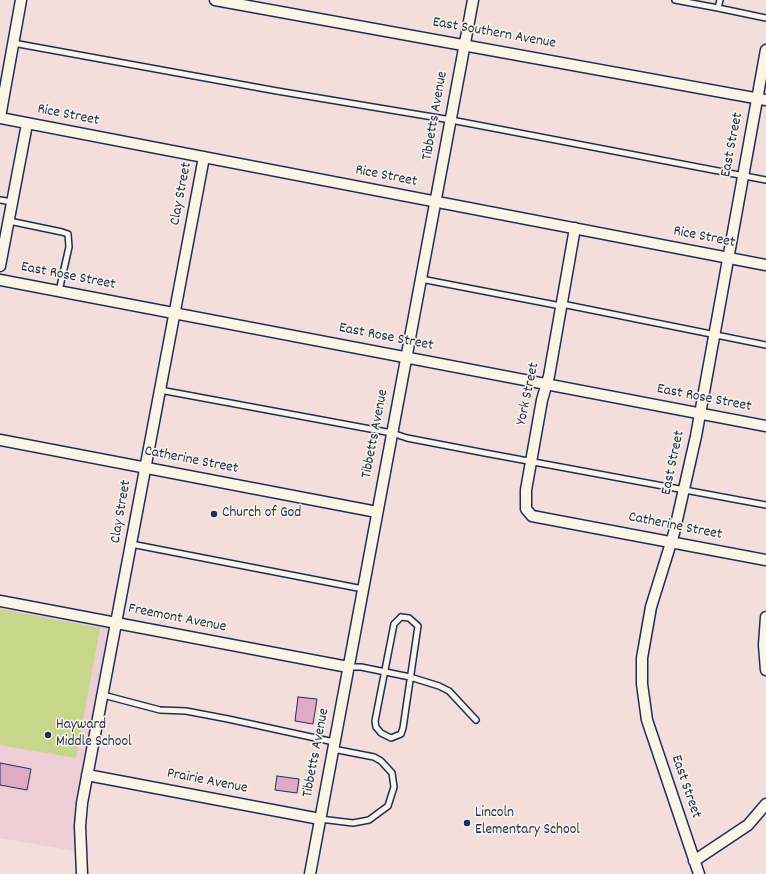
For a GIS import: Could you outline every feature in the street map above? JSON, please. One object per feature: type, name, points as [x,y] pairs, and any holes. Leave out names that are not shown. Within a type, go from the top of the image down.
[{"type":"street","points":[[0,118],[21,0]]},
{"type":"street","name":"East Southern Avenue","points":[[215,0],[465,44],[762,99]]},
{"type":"street","name":"Tibbetts Avenue","points":[[310,874],[473,0]]},
{"type":"street","name":"East Street","points":[[699,874],[647,720],[642,684],[644,637],[684,490],[700,413],[742,175],[762,99],[766,50]]},
{"type":"street","name":"Rice Street","points":[[0,118],[766,265]]},
{"type":"street","points":[[0,266],[27,124]]},
{"type":"street","name":"Clay Street","points":[[82,874],[80,826],[87,775],[117,623],[204,157]]},
{"type":"street","name":"York Street","points":[[575,228],[547,384],[542,400],[525,505],[528,513],[532,516],[579,525]]},
{"type":"street","name":"East Rose Street","points":[[0,280],[766,426]]},
{"type":"street","name":"Catherine Street","points":[[0,440],[377,512]]},
{"type":"street","name":"Catherine Street","points":[[579,525],[766,560]]},
{"type":"street","name":"Freemont Avenue","points":[[0,601],[348,667]]},
{"type":"street","points":[[766,617],[764,645],[766,670]]},
{"type":"street","name":"Prairie Avenue","points":[[87,775],[320,819]]},
{"type":"street","points":[[694,861],[748,825],[766,804]]},
{"type":"lane","points":[[674,0],[766,18]]},
{"type":"lane","points":[[718,8],[720,0]]},
{"type":"lane","points":[[13,43],[277,91],[451,120],[766,180]]},
{"type":"lane","points":[[0,200],[12,202]]},
{"type":"lane","points":[[9,220],[68,234],[69,247],[59,291]]},
{"type":"lane","points":[[421,279],[766,345]]},
{"type":"lane","points":[[160,390],[766,505]]},
{"type":"lane","points":[[131,544],[363,589]]},
{"type":"lane","points":[[401,617],[409,618],[415,621],[418,626],[403,728],[401,734],[391,738],[381,733],[375,721],[384,672],[394,624],[401,617]]},
{"type":"lane","points":[[348,667],[410,677],[439,686],[449,691],[476,720]]},
{"type":"lane","points":[[103,695],[160,710],[186,711],[228,719],[334,745],[374,757],[381,761],[392,773],[394,787],[388,806],[369,820],[347,823],[320,819]]},
{"type":"shaded area","name":"Hayward Middle School","points":[[0,601],[117,623],[87,775],[80,852],[0,838]]},
{"type":"green space","points":[[0,609],[100,628],[76,758],[0,745]]},
{"type":"building","points":[[298,697],[317,699],[313,724],[295,721]]},
{"type":"building","points":[[0,763],[31,769],[27,790],[0,785]]},
{"type":"building","points":[[277,776],[299,779],[297,793],[275,790]]},
{"type":"place","name":"Church of God","points":[[214,514]]},
{"type":"place","name":"Hayward Middle School","points":[[48,735]]},
{"type":"place","name":"Lincoln Elementary School","points":[[467,823]]}]
